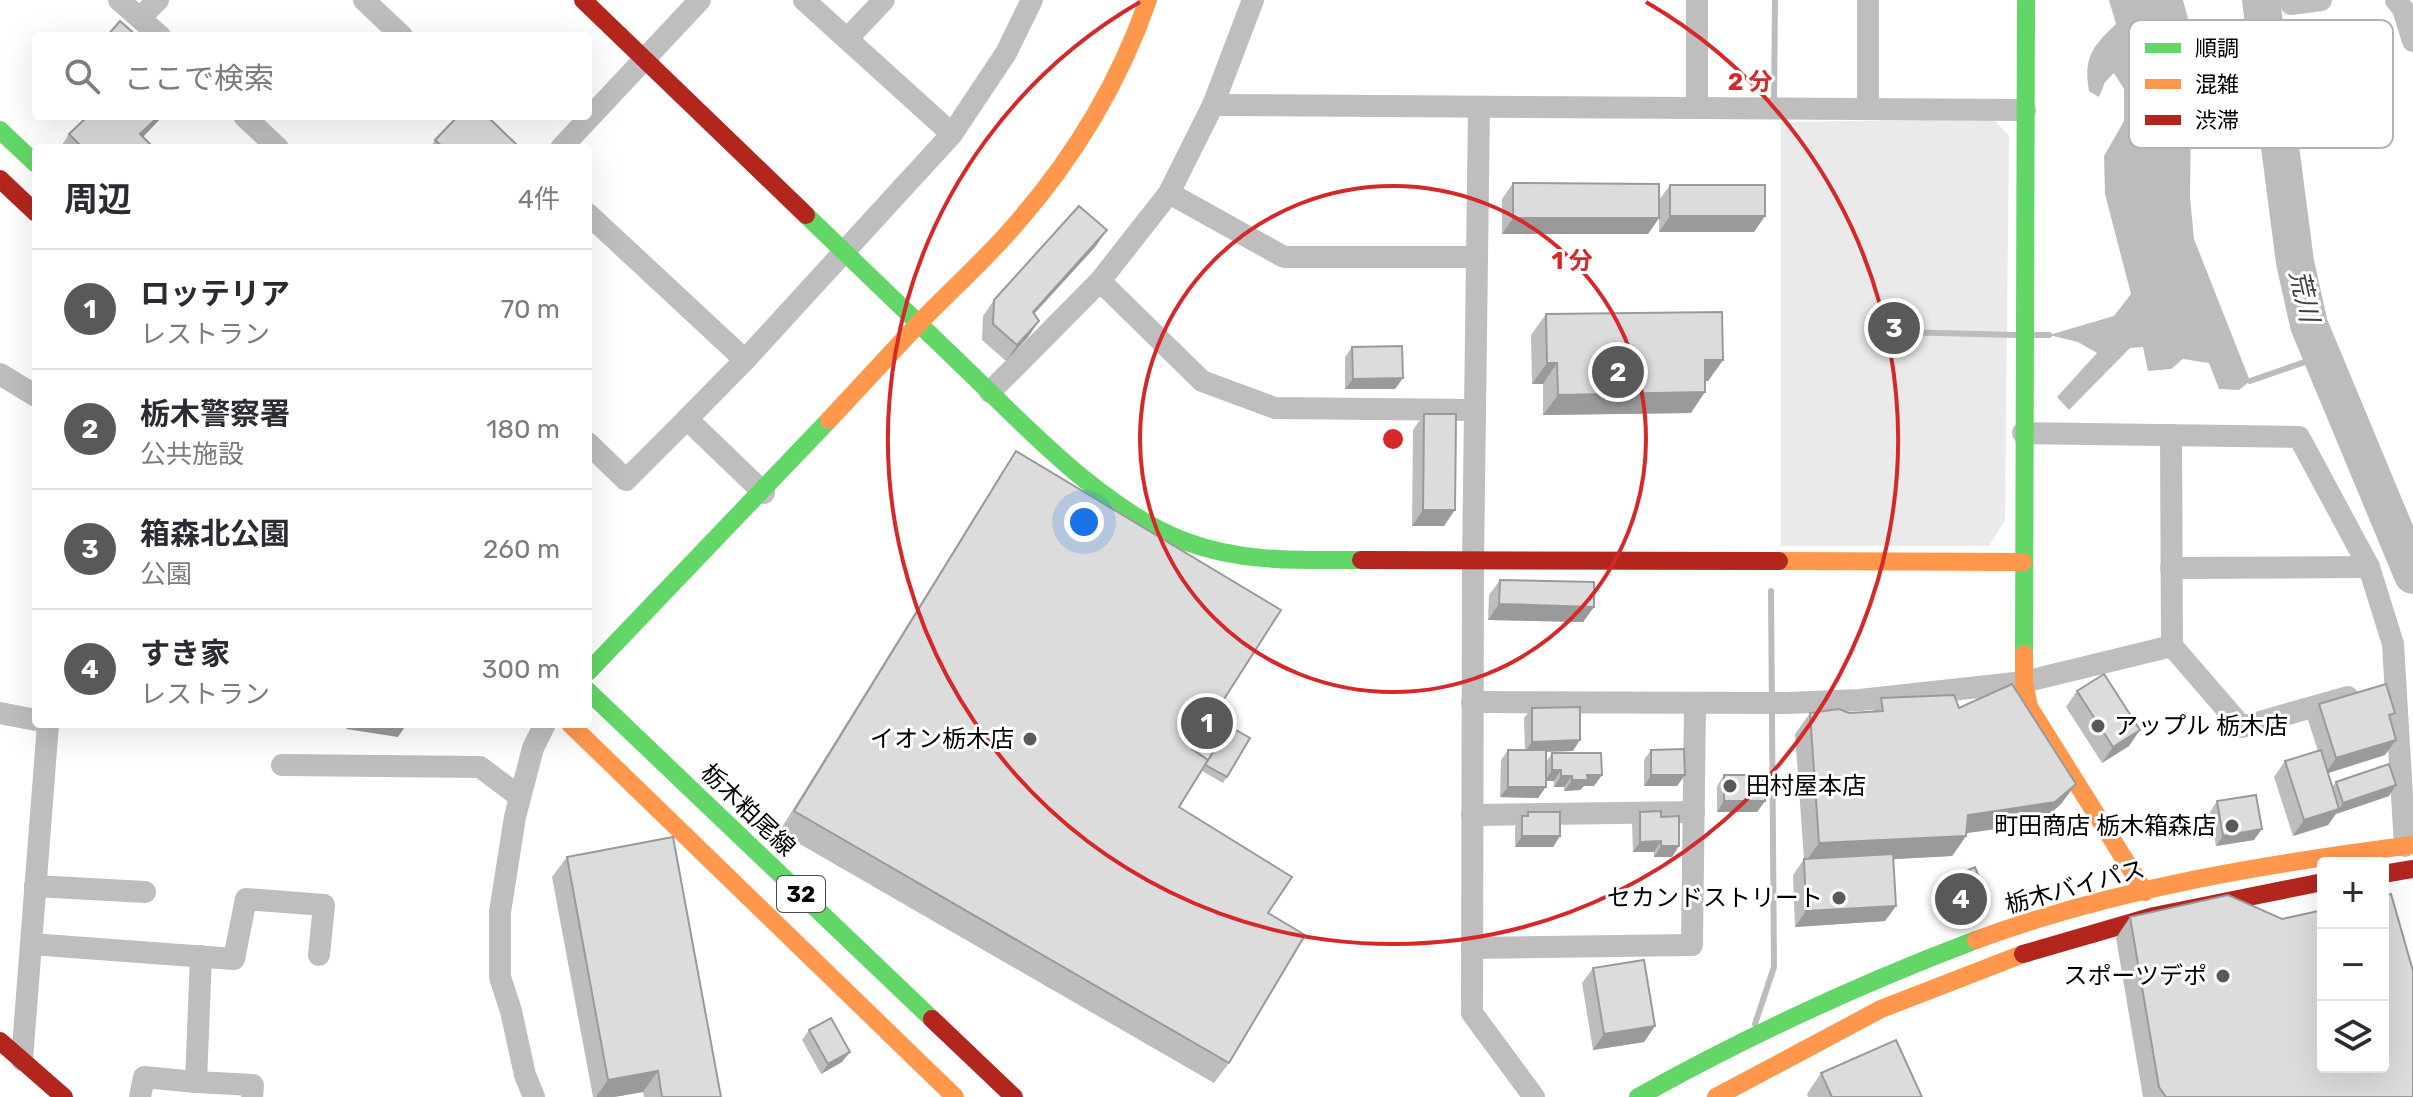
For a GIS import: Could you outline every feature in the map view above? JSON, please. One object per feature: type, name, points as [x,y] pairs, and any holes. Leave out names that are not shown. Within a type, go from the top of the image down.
[{"type":"street","points":[[119,0],[156,32]]},
{"type":"street","points":[[141,17],[158,0]]},
{"type":"street","points":[[364,0],[398,32]]},
{"type":"street","points":[[583,0],[990,392],[1087,480],[1162,531],[1202,547],[1241,557],[1277,560],[2023,562]]},
{"type":"street","points":[[592,115],[700,0]]},
{"type":"street","points":[[804,0],[952,134]]},
{"type":"street","points":[[847,39],[884,0]]},
{"type":"street","points":[[592,447],[626,480],[687,419],[845,253],[952,134],[1006,53],[1032,0]]},
{"type":"street","points":[[592,668],[764,493],[1027,212],[1075,147],[1111,85],[1148,0]]},
{"type":"street","points":[[990,392],[1100,281],[1169,193],[1213,105],[1253,0]]},
{"type":"street","points":[[1697,0],[1697,108]]},
{"type":"street","points":[[1868,0],[1868,109]]},
{"type":"street","points":[[2026,0],[2024,682],[2029,707],[2145,892]]},
{"type":"street","points":[[2290,0],[2291,4],[2321,0]]},
{"type":"street","points":[[2396,0],[2403,9],[2413,41]]},
{"type":"street","points":[[1213,105],[2025,110]]},
{"type":"street","points":[[1479,107],[1474,410],[1472,1013],[1534,1097]]},
{"type":"street","points":[[248,120],[274,144]]},
{"type":"street","points":[[565,144],[587,120]]},
{"type":"street","points":[[0,130],[32,160]]},
{"type":"street","points":[[0,179],[32,209]]},
{"type":"street","points":[[1169,193],[1284,257],[1476,257]]},
{"type":"street","points":[[592,218],[745,360]]},
{"type":"street","points":[[1100,281],[1202,381],[1275,408],[1474,410]]},
{"type":"street","points":[[0,374],[32,394]]},
{"type":"street","points":[[687,419],[764,493]]},
{"type":"street","points":[[2023,433],[2299,437],[2369,567],[2393,644],[2380,688],[2409,846]]},
{"type":"street","points":[[2171,435],[2172,646],[2242,727],[2380,688]]},
{"type":"street","points":[[2171,568],[2369,567]]},
{"type":"street","points":[[1472,702],[1860,700],[2024,682],[2172,646]]},
{"type":"street","name":"栃木粕尾線","points":[[592,695],[1014,1097]]},
{"type":"street","points":[[1472,948],[1692,945],[1695,703]]},
{"type":"street","points":[[0,713],[32,719]]},
{"type":"street","points":[[22,1060],[48,728]]},
{"type":"street","points":[[534,1097],[525,1075],[500,977],[500,912],[520,797],[533,748],[543,728]]},
{"type":"street","name":"32","points":[[574,728],[955,1097]]},
{"type":"street","points":[[282,765],[480,767],[520,797]]},
{"type":"street","points":[[1472,815],[1694,812]]},
{"type":"street","name":"栃木バイパス","points":[[1638,1097],[1695,1065],[1905,968],[2014,927],[2098,902],[2234,871],[2309,857],[2409,846]]},
{"type":"street","points":[[2389,873],[2413,869]]},
{"type":"street","name":"栃木バイパス","points":[[1714,1097],[1880,1009],[1994,965],[2108,927],[2246,895],[2317,883]]},
{"type":"street","points":[[35,886],[145,892]]},
{"type":"street","points":[[31,944],[234,959],[246,899],[324,905],[319,955]]},
{"type":"street","points":[[196,1082],[201,956]]},
{"type":"street","points":[[0,1041],[64,1097]]},
{"type":"street","points":[[1695,1065],[1714,1097]]},
{"type":"street","points":[[140,1097],[144,1077],[253,1085],[252,1097]]},
{"type":"shaded area","points":[[2109,0],[2183,0],[2188,20],[2129,20],[2129,148],[2191,148],[2190,197],[2194,239],[2250,381],[2239,390],[2219,389],[2209,363],[2183,359],[2171,369],[2148,371],[2143,347],[2130,348],[2069,410],[2057,397],[2097,353],[2078,342],[2049,335],[2114,316],[2131,294],[2105,194],[2104,156],[2124,121],[2124,89],[2114,73],[2105,82],[2099,97],[2089,91],[2087,79],[2092,53],[2116,24]]},
{"type":"shaded area","points":[[1993,119],[2009,136],[2005,520],[1989,546],[1781,546],[1781,122]]},
{"type":"building","points":[[120,21],[132,32],[110,32]]},
{"type":"building","points":[[84,120],[155,120],[140,134],[150,144],[79,144],[69,134]]},
{"type":"building","points":[[454,120],[491,120],[516,144],[440,144],[435,140]]},
{"type":"building","points":[[1513,183],[1659,184],[1659,218],[1513,218]]},
{"type":"building","points":[[1670,185],[1765,185],[1765,216],[1670,216]]},
{"type":"building","points":[[1079,206],[1107,230],[1033,312],[1039,321],[1017,345],[993,324],[994,300]]},
{"type":"building","points":[[1722,312],[1723,360],[1705,360],[1705,392],[1558,395],[1557,363],[1547,363],[1546,314]]},
{"type":"building","points":[[1402,346],[1403,378],[1353,379],[1352,347]]},
{"type":"building","points":[[1424,414],[1456,414],[1455,510],[1423,510]]},
{"type":"building","points":[[1016,451],[1281,610],[1192,749],[1208,760],[1179,807],[1292,877],[1268,913],[1305,935],[1229,1063],[794,811]]},
{"type":"building","points":[[1500,580],[1594,582],[1594,607],[1499,604]]},
{"type":"building","points":[[2104,674],[2140,730],[2113,747],[2077,691]]},
{"type":"building","points":[[2012,684],[2076,784],[2055,802],[1968,815],[1966,836],[1819,843],[1810,713],[1839,709],[1849,713],[1883,711],[1881,698],[1954,695],[1959,708]]},
{"type":"building","points":[[2386,684],[2395,713],[2389,715],[2396,740],[2336,758],[2319,704]]},
{"type":"building","points":[[1580,707],[1580,740],[1532,742],[1532,708]]},
{"type":"building","points":[[1229,726],[1250,738],[1227,777],[1205,765]]},
{"type":"building","points":[[1684,749],[1685,775],[1651,775],[1651,750]]},
{"type":"building","points":[[1508,750],[1546,750],[1546,787],[1508,787]]},
{"type":"building","points":[[2321,750],[2339,809],[2304,820],[2285,761]]},
{"type":"building","points":[[1552,753],[1601,753],[1602,775],[1587,775],[1588,780],[1561,776],[1561,770],[1552,770]]},
{"type":"building","points":[[2389,764],[2396,785],[2343,803],[2336,782]]},
{"type":"building","points":[[1724,775],[1759,775],[1759,780],[1765,780],[1765,801],[1724,801]]},
{"type":"building","points":[[2256,795],[2262,829],[2223,836],[2217,801]]},
{"type":"building","points":[[1661,811],[1661,817],[1679,816],[1679,846],[1661,846],[1661,841],[1640,842],[1640,812]]},
{"type":"building","points":[[1528,812],[1560,812],[1560,836],[1522,836],[1522,816],[1528,816]]},
{"type":"building","points":[[673,837],[721,1097],[662,1097],[658,1071],[608,1080],[567,857]]},
{"type":"building","name":"セカンドストリート","points":[[1893,854],[1896,906],[1806,911],[1804,859]]},
{"type":"building","points":[[1975,867],[1989,903],[1964,914],[1949,878]]},
{"type":"building","name":"スポーツデポ","points":[[2389,894],[2413,971],[2413,1097],[2166,1097],[2159,1087],[2130,917],[2228,895],[2282,919],[2317,911],[2317,1073],[2389,1073]]},
{"type":"building","points":[[1644,960],[1655,1026],[1604,1034],[1593,968]]},
{"type":"building","points":[[831,1018],[850,1052],[828,1064],[809,1030]]},
{"type":"building","points":[[1896,1040],[1922,1097],[1832,1097],[1821,1073]]},
{"type":"waterway","points":[[1774,104],[1775,0]]},
{"type":"waterway","name":"荒川","points":[[2261,0],[2264,20]]},
{"type":"waterway","name":"荒川","points":[[2280,148],[2295,262],[2309,325],[2413,575]]},
{"type":"waterway","points":[[1897,332],[2017,335]]},
{"type":"waterway","points":[[2036,335],[2049,335]]},
{"type":"waterway","points":[[2250,381],[2322,356]]},
{"type":"waterway","points":[[1755,1024],[1774,967],[1771,591]]},
{"type":"traffic: fast","points":[[2024,654],[2026,0]]},
{"type":"traffic: fast","points":[[0,130],[32,160]]},
{"type":"traffic: fast","points":[[806,215],[1043,443],[1127,511],[1187,542],[1230,554],[1273,559],[1361,560]]},
{"type":"traffic: fast","points":[[592,668],[829,420]]},
{"type":"traffic: fast","points":[[592,695],[932,1019]]},
{"type":"traffic: fast","points":[[1638,1097],[1804,1012],[1976,940]]},
{"type":"traffic: slow","points":[[829,420],[1004,238],[1056,174],[1108,90],[1148,0]]},
{"type":"traffic: slow","points":[[1779,561],[2023,562]]},
{"type":"traffic: slow","points":[[2024,654],[2024,682],[2029,707],[2145,892]]},
{"type":"traffic: slow","points":[[574,728],[955,1097]]},
{"type":"traffic: slow","points":[[1976,940],[2083,906],[2192,880],[2413,845]]},
{"type":"traffic: slow","points":[[1716,1097],[1881,1009],[2023,954]]},
{"type":"traffic: jam","points":[[583,0],[806,215]]},
{"type":"traffic: jam","points":[[0,179],[32,209]]},
{"type":"traffic: jam","points":[[1361,560],[1779,561]]},
{"type":"traffic: jam","points":[[2389,873],[2413,869]]},
{"type":"traffic: jam","points":[[2023,954],[2154,916],[2317,883]]},
{"type":"traffic: jam","points":[[932,1019],[1014,1097]]},
{"type":"traffic: jam","points":[[0,1041],[64,1097]]},
{"type":"place","name":"箱森北公園","points":[[1894,328]]},
{"type":"place","name":"栃木警察署","points":[[1618,372]]},
{"type":"place","name":"ロッテリア","points":[[1207,723]]},
{"type":"place","name":"アップル 栃木店","points":[[2098,726]]},
{"type":"place","name":"イオン栃木店","points":[[1030,739]]},
{"type":"place","name":"田村屋本店","points":[[1730,786]]},
{"type":"place","name":"町田商店 栃木箱森店","points":[[2232,826]]},
{"type":"place","name":"セカンドストリート","points":[[1839,898]]},
{"type":"place","name":"すき家","points":[[1961,899]]},
{"type":"place","name":"スポーツデポ","points":[[2223,976]]}]
